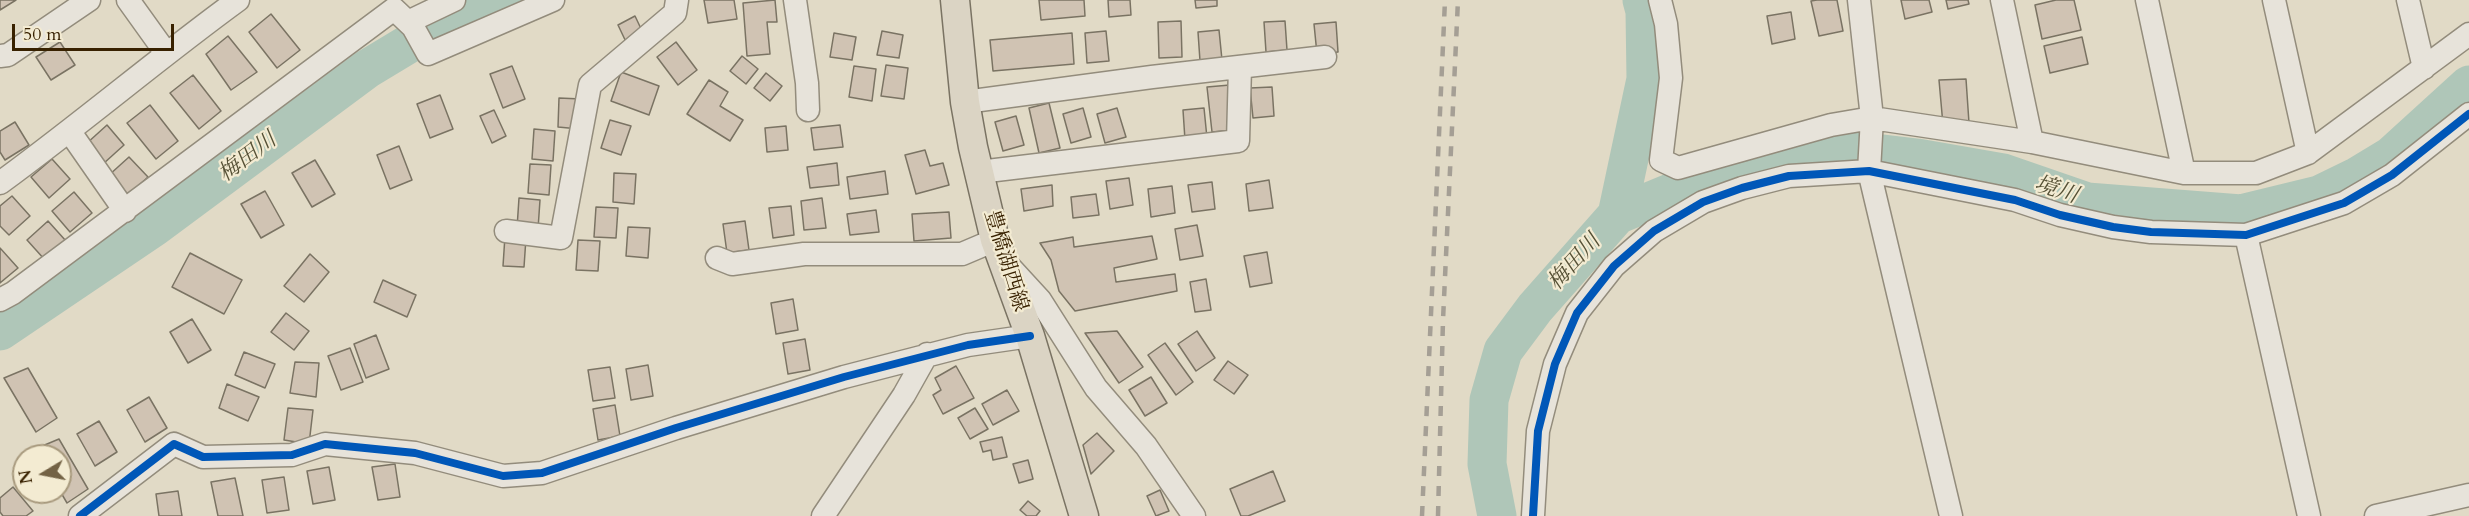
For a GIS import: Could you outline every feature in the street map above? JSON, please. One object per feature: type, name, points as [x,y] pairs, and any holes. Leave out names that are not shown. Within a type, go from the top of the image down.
[{"type":"main road","name":"豊橋湖西線","points":[[956,0],[965,102],[997,247],[1030,336],[1084,516]]},
{"type":"street","points":[[3,51],[88,0]]},
{"type":"street","points":[[128,0],[166,53]]},
{"type":"street","points":[[0,183],[70,132],[166,53],[238,0]]},
{"type":"street","points":[[0,300],[13,293],[400,15],[454,0]]},
{"type":"street","points":[[400,15],[427,53],[554,0]]},
{"type":"street","points":[[506,231],[561,238],[590,85],[675,13],[677,0]]},
{"type":"street","points":[[795,0],[807,83],[808,110]]},
{"type":"street","points":[[1660,0],[1666,24],[1671,78],[1661,160],[1678,168],[1831,125],[1872,118],[2032,142],[2184,173],[2256,173],[2308,153],[2469,34]]},
{"type":"street","points":[[1859,0],[1872,118],[1869,171],[1951,516]]},
{"type":"street","points":[[2002,0],[2032,142]]},
{"type":"street","points":[[2147,0],[2184,173]]},
{"type":"street","points":[[2274,0],[2308,153]]},
{"type":"street","points":[[2408,0],[2424,68]]},
{"type":"street","points":[[965,102],[1325,57]]},
{"type":"street","points":[[980,172],[1238,141],[1240,67]]},
{"type":"street","points":[[1533,516],[1538,431],[1555,364],[1577,313],[1614,266],[1654,231],[1703,202],[1742,188],[1789,176],[1869,171],[2015,200],[2113,227],[2151,232],[2246,235],[2281,226],[2344,203],[2392,175],[2469,114]]},
{"type":"street","points":[[70,132],[125,211]]},
{"type":"street","points":[[2246,235],[2309,516]]},
{"type":"street","points":[[717,258],[732,264],[804,254],[962,254],[997,247],[1040,300],[1096,388],[1146,446],[1194,516]]},
{"type":"street","points":[[80,516],[174,444],[204,457],[292,455],[325,444],[415,453],[503,476],[542,473],[676,429],[927,354],[968,345],[1030,336]]},
{"type":"street","points":[[823,516],[904,395],[927,354]]},
{"type":"street","points":[[2376,516],[2469,495]]},
{"type":"building","points":[[0,0],[16,0],[0,10]]},
{"type":"building","points":[[704,0],[734,0],[737,19],[708,23]]},
{"type":"building","points":[[775,0],[777,22],[767,22],[770,54],[747,56],[743,3]]},
{"type":"building","points":[[1039,0],[1084,0],[1085,16],[1041,20]]},
{"type":"building","points":[[1108,0],[1130,0],[1131,15],[1109,17]]},
{"type":"building","points":[[1195,0],[1217,0],[1217,6],[1196,8]]},
{"type":"building","points":[[1837,0],[1843,31],[1819,36],[1811,1]]},
{"type":"building","points":[[1901,0],[1929,0],[1932,12],[1905,19]]},
{"type":"building","points":[[1946,0],[1968,0],[1969,4],[1948,9]]},
{"type":"building","points":[[2056,0],[2074,0],[2081,30],[2042,39],[2035,5]]},
{"type":"building","points":[[1791,12],[1795,39],[1772,44],[1767,16]]},
{"type":"building","points":[[271,14],[300,50],[277,68],[249,32]]},
{"type":"building","points":[[635,16],[644,35],[627,44],[618,25]]},
{"type":"building","points":[[1181,21],[1182,57],[1159,58],[1158,22]]},
{"type":"building","points":[[1285,21],[1287,50],[1266,52],[1264,22]]},
{"type":"building","points":[[1336,22],[1338,52],[1317,54],[1314,24]]},
{"type":"building","points":[[1219,30],[1222,60],[1200,61],[1198,32]]},
{"type":"building","points":[[882,31],[903,35],[899,58],[877,55]]},
{"type":"building","points":[[1106,31],[1109,61],[1087,63],[1085,33]]},
{"type":"building","points":[[834,33],[856,37],[852,60],[830,57]]},
{"type":"building","points":[[1072,33],[1074,64],[993,71],[990,40]]},
{"type":"building","points":[[228,36],[257,72],[231,90],[206,54]]},
{"type":"building","points":[[2082,37],[2088,64],[2050,73],[2044,46]]},
{"type":"building","points":[[60,42],[75,65],[51,80],[36,57]]},
{"type":"building","points":[[676,42],[697,70],[678,85],[657,57]]},
{"type":"building","points":[[742,56],[758,69],[746,84],[730,71]]},
{"type":"building","points":[[886,65],[908,68],[904,99],[881,96]]},
{"type":"building","points":[[512,66],[525,99],[503,108],[490,74]]},
{"type":"building","points":[[854,66],[876,69],[872,101],[849,97]]},
{"type":"building","points":[[621,72],[659,86],[649,115],[611,101]]},
{"type":"building","points":[[766,73],[782,86],[770,101],[754,88]]},
{"type":"building","points":[[193,75],[221,111],[199,129],[170,93]]},
{"type":"building","points":[[1966,79],[1969,123],[1943,125],[1939,80]]},
{"type":"building","points":[[709,80],[728,92],[720,106],[743,120],[730,141],[687,114]]},
{"type":"building","points":[[1230,85],[1234,130],[1212,132],[1207,87]]},
{"type":"building","points":[[1272,87],[1274,116],[1253,118],[1250,88]]},
{"type":"building","points":[[440,95],[453,129],[430,138],[417,104]]},
{"type":"building","points":[[559,98],[581,99],[579,129],[558,127]]},
{"type":"building","points":[[1049,103],[1060,148],[1039,153],[1029,108]]},
{"type":"building","points":[[150,105],[178,141],[156,159],[127,123]]},
{"type":"building","points":[[1083,108],[1091,137],[1071,143],[1063,114]]},
{"type":"building","points":[[1117,108],[1126,137],[1105,143],[1097,114]]},
{"type":"building","points":[[1204,108],[1207,138],[1185,140],[1183,110]]},
{"type":"building","points":[[494,110],[506,136],[492,143],[480,116]]},
{"type":"building","points":[[1016,116],[1024,145],[1003,151],[995,122]]},
{"type":"building","points":[[610,120],[631,126],[621,155],[601,148]]},
{"type":"building","points":[[15,122],[29,145],[5,160],[0,152],[0,131]]},
{"type":"building","points":[[107,125],[124,145],[103,164],[86,144]]},
{"type":"building","points":[[840,125],[843,147],[814,150],[811,128]]},
{"type":"building","points":[[786,126],[788,150],[767,152],[765,128]]},
{"type":"building","points":[[534,129],[555,131],[553,161],[532,159]]},
{"type":"building","points":[[399,146],[412,180],[390,189],[377,155]]},
{"type":"building","points":[[925,150],[930,166],[943,163],[949,185],[916,194],[905,155]]},
{"type":"building","points":[[129,157],[148,177],[127,196],[108,176]]},
{"type":"building","points":[[52,159],[70,179],[49,198],[31,177]]},
{"type":"building","points":[[315,160],[335,194],[312,207],[292,173]]},
{"type":"building","points":[[837,163],[839,185],[810,188],[807,167]]},
{"type":"building","points":[[530,164],[551,165],[549,195],[528,193]]},
{"type":"building","points":[[885,171],[888,194],[850,199],[847,177]]},
{"type":"building","points":[[614,173],[636,174],[634,204],[613,202]]},
{"type":"building","points":[[1129,178],[1133,205],[1110,209],[1106,181]]},
{"type":"building","points":[[1269,180],[1273,208],[1249,211],[1246,184]]},
{"type":"building","points":[[1212,182],[1215,209],[1192,212],[1188,185]]},
{"type":"building","points":[[1052,185],[1053,206],[1024,211],[1021,189]]},
{"type":"building","points":[[1172,186],[1175,213],[1151,217],[1148,189]]},
{"type":"building","points":[[265,191],[284,225],[261,238],[241,204]]},
{"type":"building","points":[[74,192],[92,213],[70,232],[52,211]]},
{"type":"building","points":[[1096,194],[1099,215],[1073,218],[1071,197]]},
{"type":"building","points":[[12,196],[30,216],[9,235],[0,226],[0,206]]},
{"type":"building","points":[[519,198],[540,200],[538,229],[517,228]]},
{"type":"building","points":[[822,198],[826,228],[804,230],[801,201]]},
{"type":"building","points":[[791,206],[794,235],[773,238],[769,208]]},
{"type":"building","points":[[596,207],[618,208],[616,238],[594,237]]},
{"type":"building","points":[[876,210],[879,232],[850,235],[847,214]]},
{"type":"building","points":[[949,212],[951,238],[914,241],[912,214]]},
{"type":"building","points":[[48,221],[66,241],[45,260],[27,240]]},
{"type":"building","points":[[745,221],[749,250],[727,253],[723,224]]},
{"type":"building","points":[[1197,225],[1203,256],[1180,260],[1175,229]]},
{"type":"building","points":[[628,227],[650,228],[648,258],[626,256]]},
{"type":"building","points":[[505,236],[526,238],[524,267],[503,266]]},
{"type":"building","points":[[1152,236],[1157,259],[1114,268],[1116,282],[1175,274],[1177,291],[1075,311],[1059,291],[1051,260],[1040,243],[1073,237],[1074,247]]},
{"type":"building","points":[[578,240],[600,241],[598,271],[576,270]]},
{"type":"building","points":[[0,248],[18,268],[0,283]]},
{"type":"building","points":[[1267,252],[1272,283],[1250,287],[1244,256]]},
{"type":"building","points":[[190,253],[242,280],[224,314],[172,287]]},
{"type":"building","points":[[310,254],[329,272],[304,302],[284,286]]},
{"type":"building","points":[[1206,279],[1211,310],[1195,312],[1190,282]]},
{"type":"building","points":[[383,280],[416,295],[407,317],[374,302]]},
{"type":"building","points":[[793,299],[798,330],[776,334],[771,303]]},
{"type":"building","points":[[286,313],[309,331],[294,350],[271,332]]},
{"type":"building","points":[[192,319],[211,350],[188,363],[170,332]]},
{"type":"building","points":[[1117,331],[1143,367],[1119,383],[1085,333]]},
{"type":"building","points":[[1197,331],[1215,358],[1196,371],[1178,344]]},
{"type":"building","points":[[376,335],[389,369],[366,378],[354,344]]},
{"type":"building","points":[[805,339],[810,370],[788,374],[783,343]]},
{"type":"building","points":[[1165,343],[1193,382],[1176,395],[1148,355]]},
{"type":"building","points":[[350,348],[363,382],[341,390],[328,356]]},
{"type":"building","points":[[244,352],[275,364],[265,388],[235,375]]},
{"type":"building","points":[[1228,361],[1248,375],[1234,394],[1214,380]]},
{"type":"building","points":[[295,362],[319,363],[316,397],[290,393]]},
{"type":"building","points":[[648,365],[653,396],[631,400],[626,369]]},
{"type":"building","points":[[956,366],[974,398],[943,414],[933,395],[941,390],[935,378]]},
{"type":"building","points":[[610,367],[615,398],[593,401],[588,370]]},
{"type":"building","points":[[28,368],[57,418],[36,432],[4,378]]},
{"type":"building","points":[[1151,377],[1167,403],[1145,416],[1129,390]]},
{"type":"building","points":[[227,384],[259,397],[248,421],[219,408]]},
{"type":"building","points":[[1007,390],[1019,411],[993,425],[982,404]]},
{"type":"building","points":[[149,397],[167,428],[145,442],[127,410]]},
{"type":"building","points":[[615,405],[620,436],[598,440],[593,409]]},
{"type":"building","points":[[288,408],[313,410],[309,444],[284,440]]},
{"type":"building","points":[[975,408],[988,429],[970,439],[958,418]]},
{"type":"building","points":[[99,421],[117,452],[95,466],[77,434]]},
{"type":"building","points":[[1097,433],[1114,451],[1091,474],[1083,445]]},
{"type":"building","points":[[1002,437],[1007,457],[993,460],[991,450],[983,452],[980,442]]},
{"type":"building","points":[[59,439],[62,444],[47,444]]},
{"type":"building","points":[[1028,460],[1033,479],[1019,483],[1013,464]]},
{"type":"building","points":[[72,461],[88,489],[72,500]]},
{"type":"building","points":[[395,464],[400,497],[378,500],[372,467]]},
{"type":"building","points":[[329,467],[335,500],[313,504],[307,471]]},
{"type":"building","points":[[1273,471],[1285,501],[1248,516],[1241,516],[1230,489]]},
{"type":"building","points":[[284,477],[289,510],[267,513],[262,480]]},
{"type":"building","points":[[235,478],[243,516],[218,516],[211,482]]},
{"type":"building","points":[[12,488],[12,504],[27,504],[33,511],[26,516],[3,516],[0,512],[0,498]]},
{"type":"building","points":[[1160,490],[1169,511],[1156,516],[1147,496]]},
{"type":"building","points":[[178,491],[182,516],[159,516],[156,494]]},
{"type":"building","points":[[1028,501],[1040,511],[1036,516],[1027,516],[1020,510]]},
{"type":"waterway","name":"梅田川","points":[[0,331],[154,227],[367,69],[435,28],[503,0]]},
{"type":"waterway","name":"梅田川","points":[[1497,516],[1487,464],[1489,400],[1503,351],[1535,308],[1617,215],[1646,79],[1645,11],[1642,0]]},
{"type":"waterway","name":"境川","points":[[1617,215],[1716,174],[1752,162],[1807,153],[1858,151],[1917,158],[2003,173],[2087,202],[2241,214],[2319,195],[2358,176],[2391,156],[2469,85]]},
{"type":"railway","points":[[1422,516],[1445,0]]},
{"type":"railway","points":[[1438,516],[1443,320],[1458,0]]},
{"type":"cycle path","points":[[1533,516],[1538,431],[1555,364],[1577,313],[1614,266],[1654,231],[1703,202],[1742,188],[1789,176],[1869,171],[2015,200],[2060,215],[2113,227],[2151,232],[2246,235],[2344,203],[2392,175],[2469,114]]},
{"type":"cycle path","points":[[80,516],[174,444],[203,457],[292,455],[325,444],[415,453],[503,476],[542,473],[676,428],[844,377],[968,345],[1030,336]]}]
